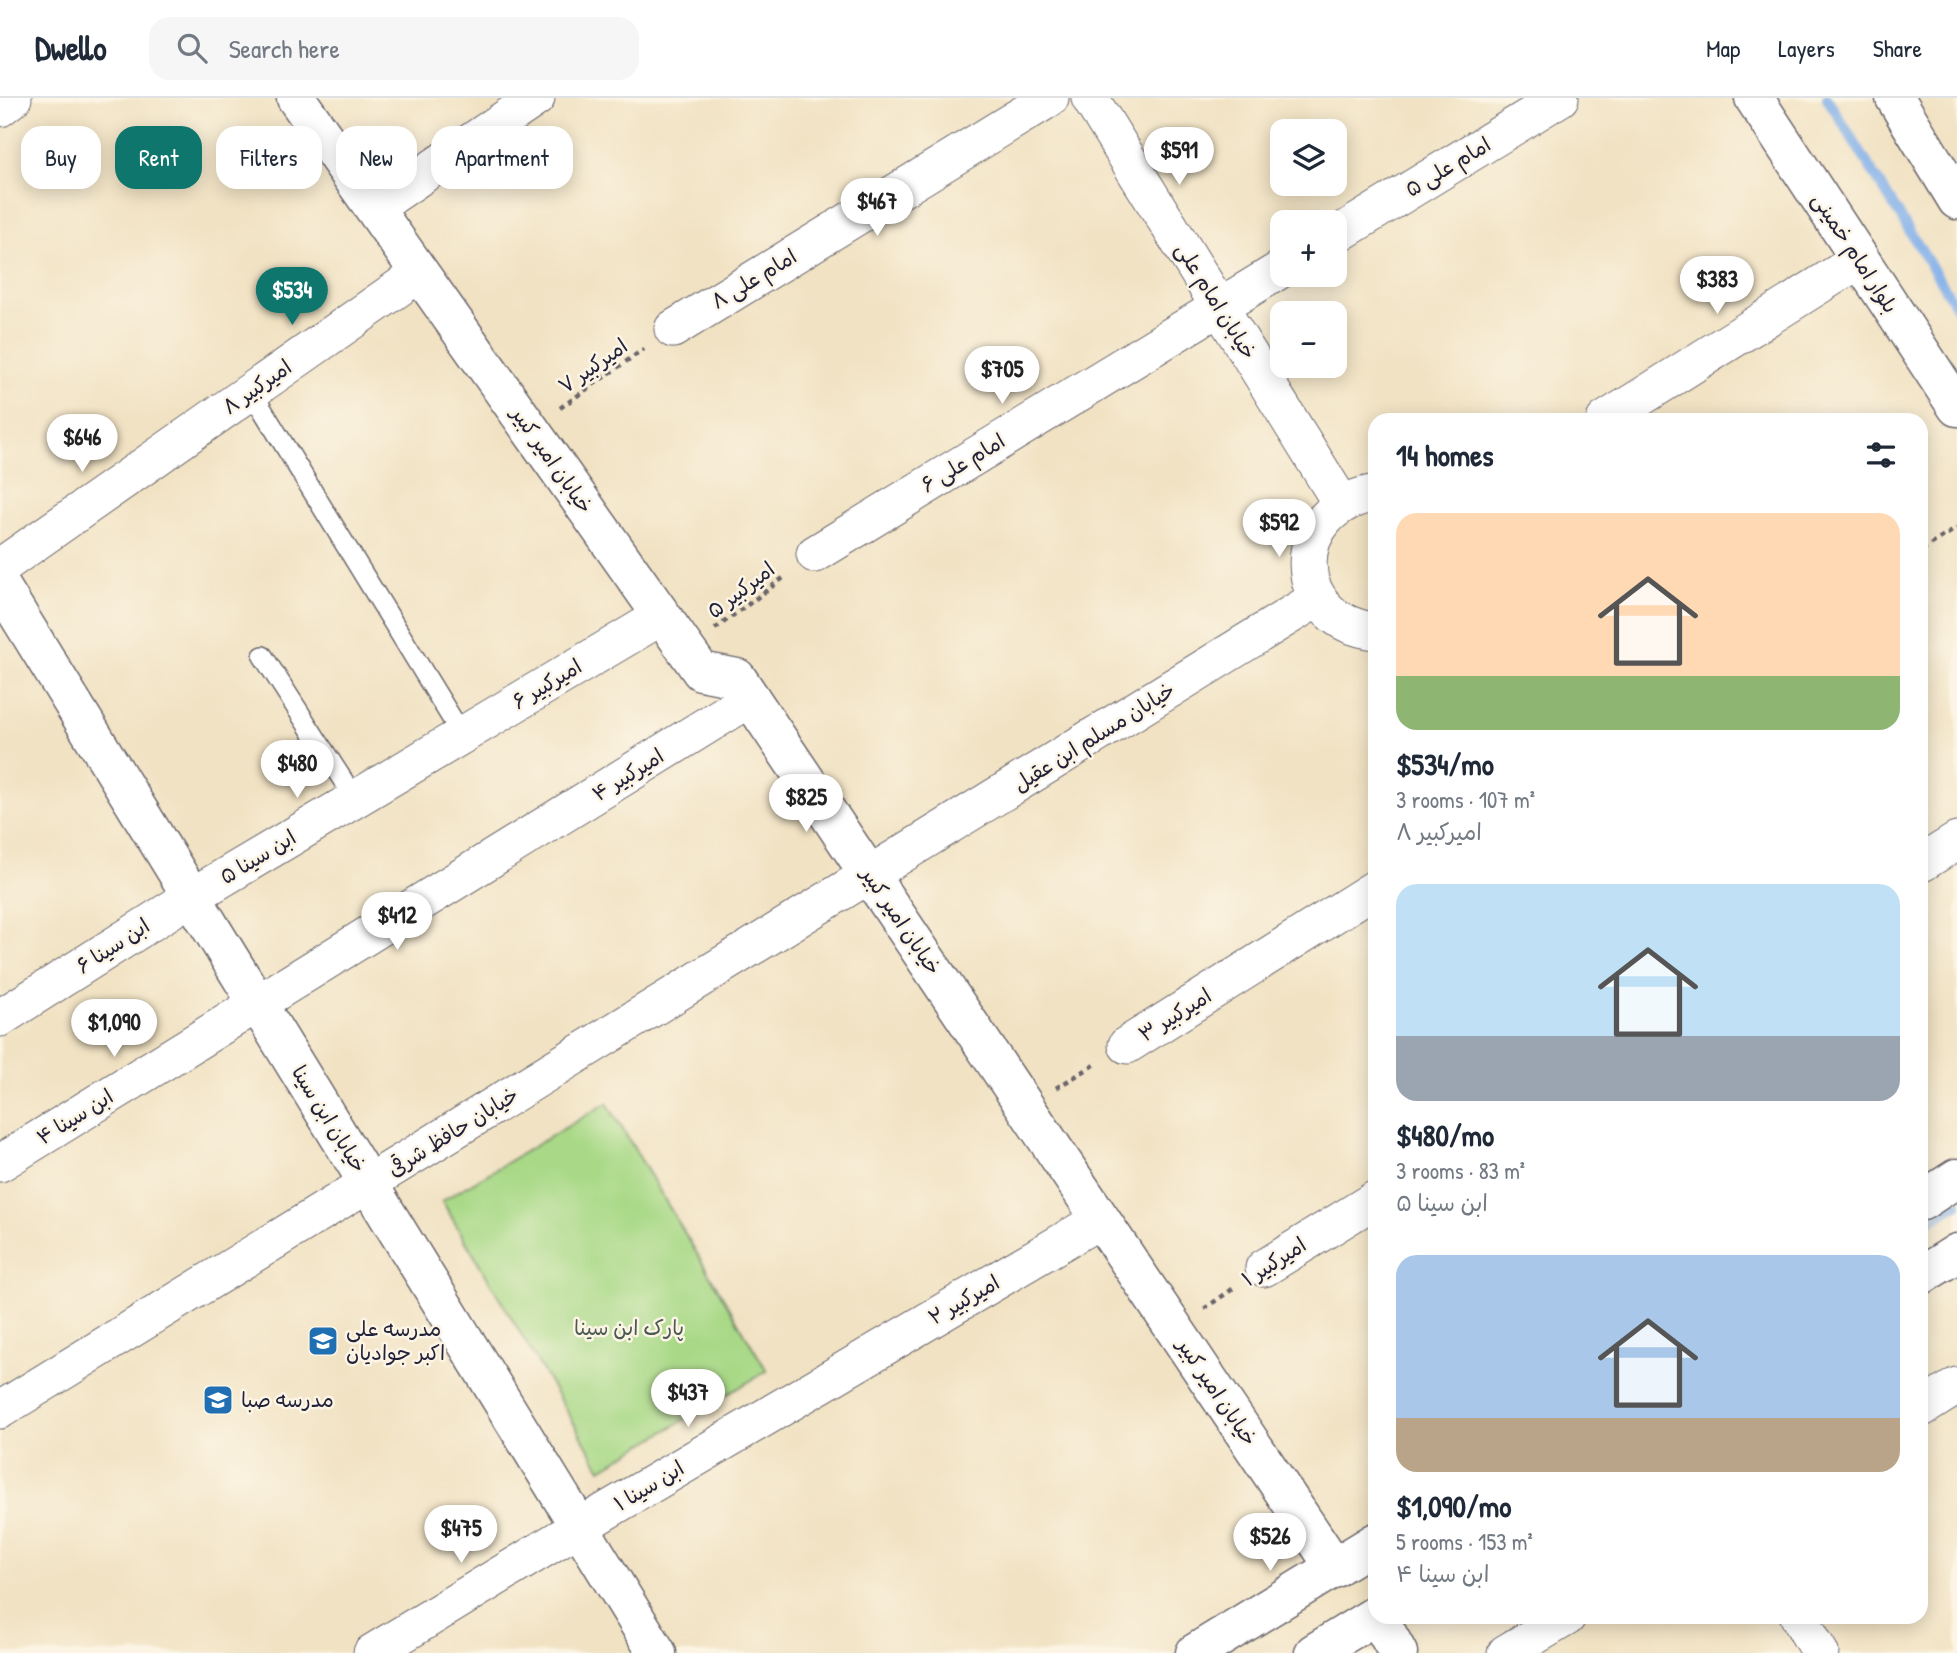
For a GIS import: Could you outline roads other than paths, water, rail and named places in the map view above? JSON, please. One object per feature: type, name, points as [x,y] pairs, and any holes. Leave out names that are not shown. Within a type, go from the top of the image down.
[{"type":"street","points":[[0,107],[13,98]]},
{"type":"street","name":"خیابان امیر کبیر","points":[[296,98],[701,671],[737,678],[1335,1568]]},
{"type":"street","points":[[374,208],[536,98]]},
{"type":"street","name":"امام علی ۸","points":[[673,328],[1050,98]]},
{"type":"street","name":"خیابان امام علی","points":[[1090,98],[1341,503]]},
{"type":"street","name":"امام علی ۵","points":[[1347,229],[1560,98]]},
{"type":"street","name":"بلوار امام خمینی","points":[[1754,98],[1957,407]]},
{"type":"street","points":[[1895,98],[1957,200]]},
{"type":"street","points":[[1616,413],[1860,260]]},
{"type":"street","name":"امیرکبیر ۸","points":[[0,567],[420,273]]},
{"type":"street","points":[[1219,307],[1270,276]]},
{"type":"street","name":"امام علی ۶","points":[[815,554],[1219,307]]},
{"type":"street","points":[[1368,495],[1341,503],[1327,515],[1310,546],[1309,573],[1318,598],[1344,623],[1368,629]]},
{"type":"street","name":"خیابان ابن سینا","points":[[0,585],[657,1653]]},
{"type":"street","name":"خیابان مسلم ابن عقیل","points":[[870,875],[1318,598]]},
{"type":"street","name":"امیرکبیر ۶","points":[[447,744],[662,616]]},
{"type":"street","name":"امیرکبیر ۴","points":[[258,1004],[751,698]]},
{"type":"street","name":"ابن سینا ۵","points":[[191,897],[447,744]]},
{"type":"street","points":[[1928,859],[1957,841]]},
{"type":"street","name":"خیابان حافظ شرقی","points":[[0,1410],[870,875]]},
{"type":"street","name":"امیرکبیر ۳","points":[[1127,1045],[1368,893]]},
{"type":"street","name":"ابن سینا ۶","points":[[0,1018],[191,897]]},
{"type":"street","name":"ابن سینا ۴","points":[[0,1163],[258,1004]]},
{"type":"street","points":[[1928,1197],[1957,1178]]},
{"type":"street","name":"امیرکبیر ۱","points":[[1264,1268],[1368,1204]]},
{"type":"street","name":"امیرکبیر ۲","points":[[827,1380],[1101,1219]]},
{"type":"street","points":[[1928,1271],[1957,1253]]},
{"type":"street","name":"ابن سینا ۱","points":[[372,1653],[827,1380]]},
{"type":"street","points":[[1928,1404],[1957,1387]]},
{"type":"street","points":[[1195,1653],[1368,1547]]},
{"type":"street","points":[[1319,1652],[1368,1622]]},
{"type":"street","points":[[1382,1624],[1398,1653]]},
{"type":"street","points":[[1506,1653],[1555,1624]]},
{"type":"street","points":[[1803,1624],[1819,1653]]},
{"type":"lane","points":[[251,391],[447,744]]},
{"type":"lane","points":[[263,656],[355,799]]},
{"type":"waterway","points":[[1827,98],[1957,308]]},
{"type":"waterway","points":[[1928,1222],[1957,1204]]},
{"type":"place","name":"مدرسه علی اکبر جوادیان","points":[[323,1341]]},
{"type":"place","name":"مدرسه صبا","points":[[218,1400]]},
{"type":"park label","name":"پارک ابن سینا","points":[[629,1328]]}]
